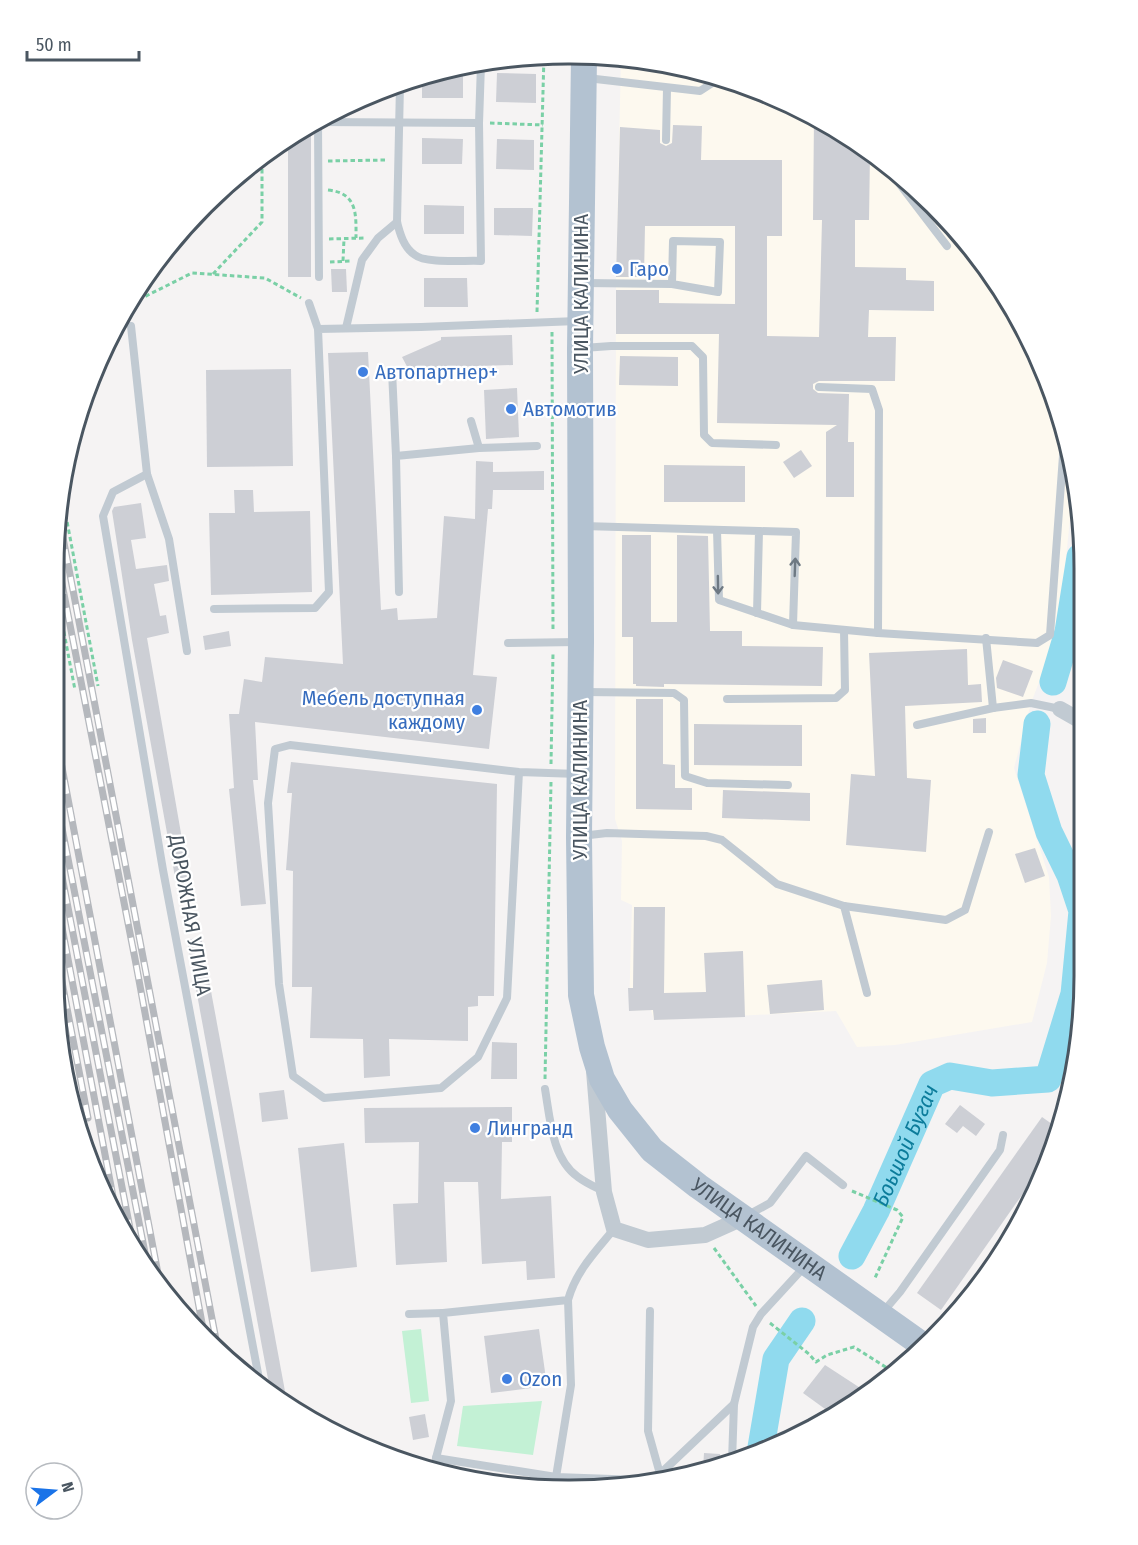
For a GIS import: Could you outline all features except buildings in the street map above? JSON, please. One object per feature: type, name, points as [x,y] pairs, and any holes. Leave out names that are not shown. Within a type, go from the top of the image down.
[{"type":"main road","name":"УЛИЦА КАЛИНИНА","points":[[584,67],[580,321],[579,837],[581,995],[592,1047],[602,1079],[611,1095],[652,1150],[698,1186],[917,1341]]},
{"type":"street","points":[[1060,709],[1074,717]]},
{"type":"street","points":[[592,1047],[604,1192],[614,1229],[648,1240],[705,1235],[743,1218]]},
{"type":"lane","points":[[584,67],[667,88],[700,91],[710,85]]},
{"type":"lane","points":[[400,94],[397,222],[402,239],[415,256],[426,259],[481,261],[481,72]]},
{"type":"lane","points":[[666,140],[667,88]]},
{"type":"lane","points":[[337,122],[479,123]]},
{"type":"lane","points":[[318,131],[319,277]]},
{"type":"lane","points":[[909,197],[947,246]]},
{"type":"lane","points":[[346,328],[362,261],[378,237],[397,222]]},
{"type":"lane","points":[[581,283],[672,284],[718,292],[720,242],[673,241],[672,284]]},
{"type":"lane","points":[[214,609],[315,608],[329,592],[318,328],[309,303]]},
{"type":"lane","points":[[318,328],[580,321]]},
{"type":"lane","points":[[130,326],[147,474],[169,539],[187,651]]},
{"type":"lane","points":[[580,349],[611,346],[692,346],[703,357],[704,435],[712,443],[776,445]]},
{"type":"lane","points":[[392,371],[399,591]]},
{"type":"lane","points":[[819,387],[872,389],[879,410],[878,633]]},
{"type":"lane","points":[[471,421],[479,447]]},
{"type":"lane","points":[[396,456],[479,447],[537,447]]},
{"type":"lane","points":[[717,530],[718,600],[793,625],[1037,643],[1050,635],[1062,464]]},
{"type":"lane","name":"ДОРОЖНАЯ УЛИЦА","points":[[147,474],[113,492],[103,516],[163,870],[258,1373]]},
{"type":"lane","points":[[580,526],[796,532],[793,625]]},
{"type":"lane","points":[[757,613],[759,531]]},
{"type":"lane","points":[[727,699],[836,698],[845,690],[844,630]]},
{"type":"lane","points":[[986,638],[993,708]]},
{"type":"lane","points":[[508,643],[581,642]]},
{"type":"lane","points":[[580,692],[674,693],[684,700],[685,776],[707,783],[788,785]]},
{"type":"lane","points":[[917,725],[993,708],[1031,703],[1060,709]]},
{"type":"lane","points":[[519,772],[507,998],[478,1057],[441,1088],[324,1098],[293,1076],[279,984],[268,803],[275,749],[290,745],[519,772],[579,774]]},
{"type":"lane","points":[[579,837],[607,834],[706,836],[722,840],[777,884],[844,906],[946,920],[965,910],[989,832]]},
{"type":"lane","points":[[844,906],[867,993]]},
{"type":"lane","points":[[545,1089],[553,1135],[563,1160],[577,1177],[604,1192]]},
{"type":"lane","points":[[881,1314],[900,1292],[1000,1150],[1003,1135]]},
{"type":"lane","points":[[743,1218],[770,1203],[806,1156],[843,1185]]},
{"type":"lane","points":[[556,1480],[571,1385],[568,1300],[579,1272],[614,1229]]},
{"type":"lane","points":[[732,1454],[734,1404],[753,1327],[761,1314],[808,1263]]},
{"type":"lane","points":[[409,1314],[443,1313],[568,1300]]},
{"type":"lane","points":[[650,1311],[648,1431],[660,1472]]},
{"type":"lane","points":[[436,1462],[451,1401],[443,1313]]},
{"type":"lane","points":[[667,1471],[734,1404]]},
{"type":"lane","points":[[436,1458],[553,1480]]},
{"type":"path","points":[[537,323],[544,66]]},
{"type":"path","points":[[479,123],[543,125]]},
{"type":"path","points":[[318,161],[398,159]]},
{"type":"path","points":[[213,274],[262,222],[262,169]]},
{"type":"path","points":[[319,189],[336,191],[352,203],[356,212],[356,238]]},
{"type":"path","points":[[320,239],[378,237]]},
{"type":"path","points":[[343,261],[344,238]]},
{"type":"path","points":[[320,262],[362,261]]},
{"type":"path","points":[[145,296],[192,273],[266,278],[309,303]]},
{"type":"path","points":[[552,322],[553,523]]},
{"type":"path","points":[[67,522],[98,686]]},
{"type":"path","points":[[64,632],[75,690]]},
{"type":"path","points":[[545,1089],[551,773]]},
{"type":"path","points":[[853,1191],[897,1210],[903,1216],[874,1280]]},
{"type":"path","points":[[705,1235],[761,1314]]},
{"type":"path","points":[[777,1330],[816,1362],[827,1355],[854,1347],[886,1368]]},
{"type":"shaded area","points":[[621,68],[667,74],[731,91],[792,117],[849,150],[876,169],[926,212],[969,262],[1006,317],[1035,376],[1047,407],[1064,471],[1070,517],[1058,633],[1031,703],[1014,768],[1049,877],[1051,916],[1047,963],[1032,1022],[895,1045],[857,1047],[836,1011],[654,1020],[651,1010],[629,1011],[632,905],[621,900],[622,841],[615,819],[616,277]]},
{"type":"green space","points":[[421,1329],[429,1401],[411,1403],[402,1331]]},
{"type":"green space","points":[[542,1401],[533,1455],[457,1446],[463,1406]]},
{"type":"waterway","points":[[1053,682],[1068,632],[1074,594]]},
{"type":"waterway","name":"Боьшой Бугач","points":[[1037,724],[1031,775],[1049,832],[1074,887]]},
{"type":"waterway","name":"Боьшой Бугач","points":[[852,1256],[876,1211],[932,1084],[950,1076],[992,1083],[1048,1079],[1073,998]]},
{"type":"waterway","points":[[762,1442],[776,1359],[802,1321]]},
{"type":"railway","points":[[65,549],[215,1336]]},
{"type":"railway","points":[[64,594],[136,964],[202,1322]]},
{"type":"railway","points":[[64,778],[156,1265]]},
{"type":"railway","points":[[64,838],[144,1246]]},
{"type":"railway","points":[[64,887],[129,1222]]},
{"type":"railway","points":[[64,938],[111,1186]]},
{"type":"railway","points":[[65,1000],[88,1118]]},
{"type":"place","name":"Гаро","points":[[617,269]]},
{"type":"place","name":"Автопартнер+","points":[[363,372]]},
{"type":"place","name":"Автомотив","points":[[511,409]]},
{"type":"place","name":"Мебель доступная каждому","points":[[477,710]]},
{"type":"place","name":"Лингранд","points":[[475,1128]]},
{"type":"place","name":"Ozon","points":[[507,1379]]}]
